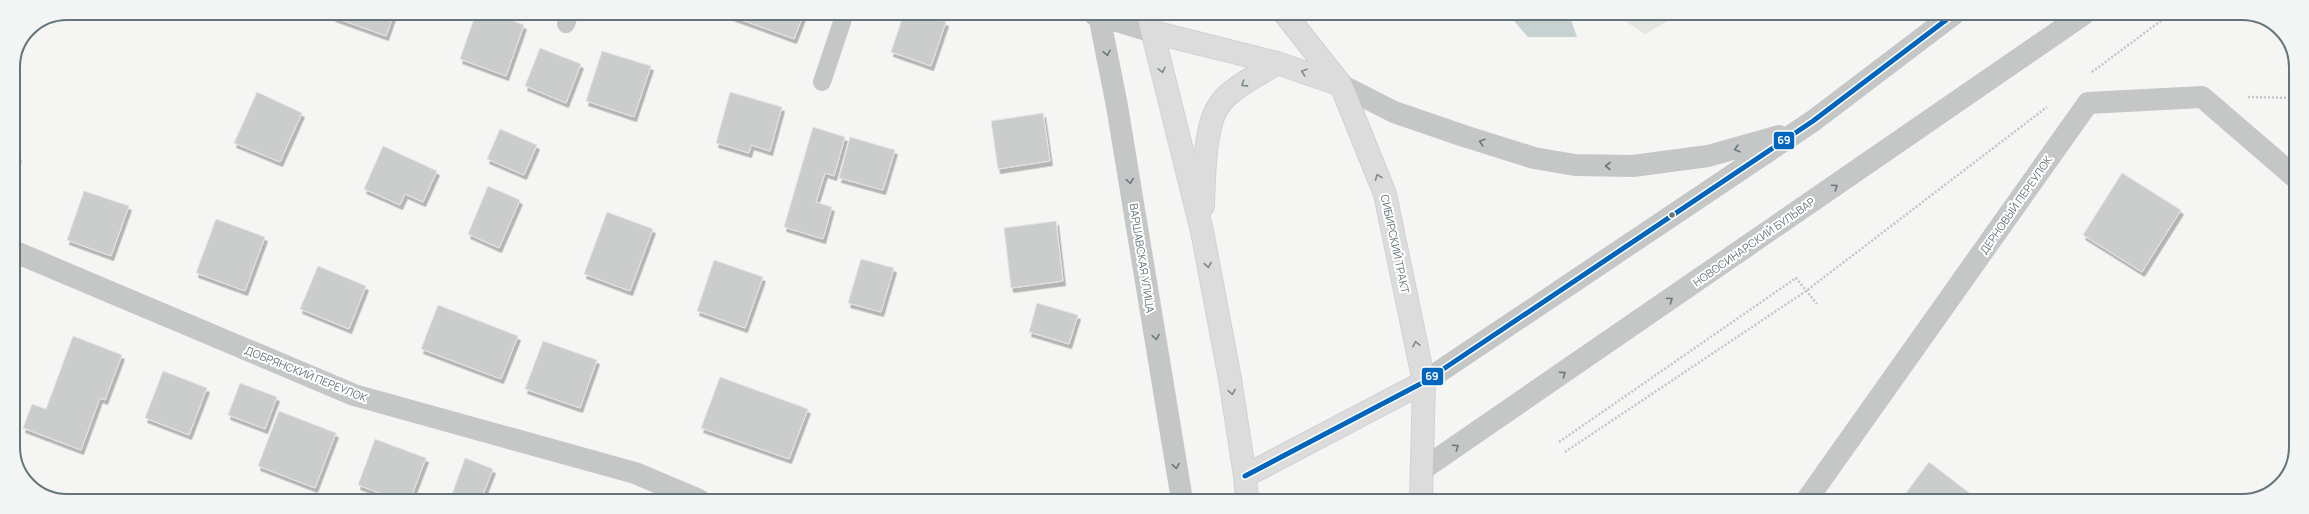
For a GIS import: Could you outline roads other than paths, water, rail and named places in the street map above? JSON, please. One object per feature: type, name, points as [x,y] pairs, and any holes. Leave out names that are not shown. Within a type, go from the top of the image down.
[{"type":"main road","name":"СИБИРСКИЙ ТРАКТ","points":[[1290,20],[1341,85],[1385,194],[1424,382],[1421,494]]},
{"type":"main road","points":[[1150,23],[1341,85]]},
{"type":"main road","points":[[1150,23],[1202,231],[1245,476],[1246,494]]},
{"type":"main road","points":[[1202,231],[1204,160],[1211,128],[1219,104],[1236,89],[1277,63]]},
{"type":"main road","points":[[1245,476],[1424,382]]},
{"type":"street","name":"ВАРШАВСКАЯ УЛИЦА","points":[[1098,20],[1117,106],[1181,494]]},
{"type":"street","points":[[1132,20],[1150,23]]},
{"type":"street","points":[[1424,382],[1813,121],[1946,20]]},
{"type":"street","name":"НОВОСИНАРСКИЙ БУЛЬВАР","points":[[1423,469],[2076,20]]},
{"type":"street","points":[[1341,85],[1394,112],[1464,136],[1534,158],[1575,165],[1633,166],[1708,156],[1783,135],[1813,121]]},
{"type":"street","name":"ДЕРНОВЫЙ ПЕРЕУЛОК","points":[[1811,494],[2088,103],[2202,96],[2289,172]]},
{"type":"street","name":"ДОБРЯНСКИЙ ПЕРЕУЛОК","points":[[20,254],[354,395],[635,473],[685,494]]},
{"type":"lane","points":[[822,82],[843,20]]}]
